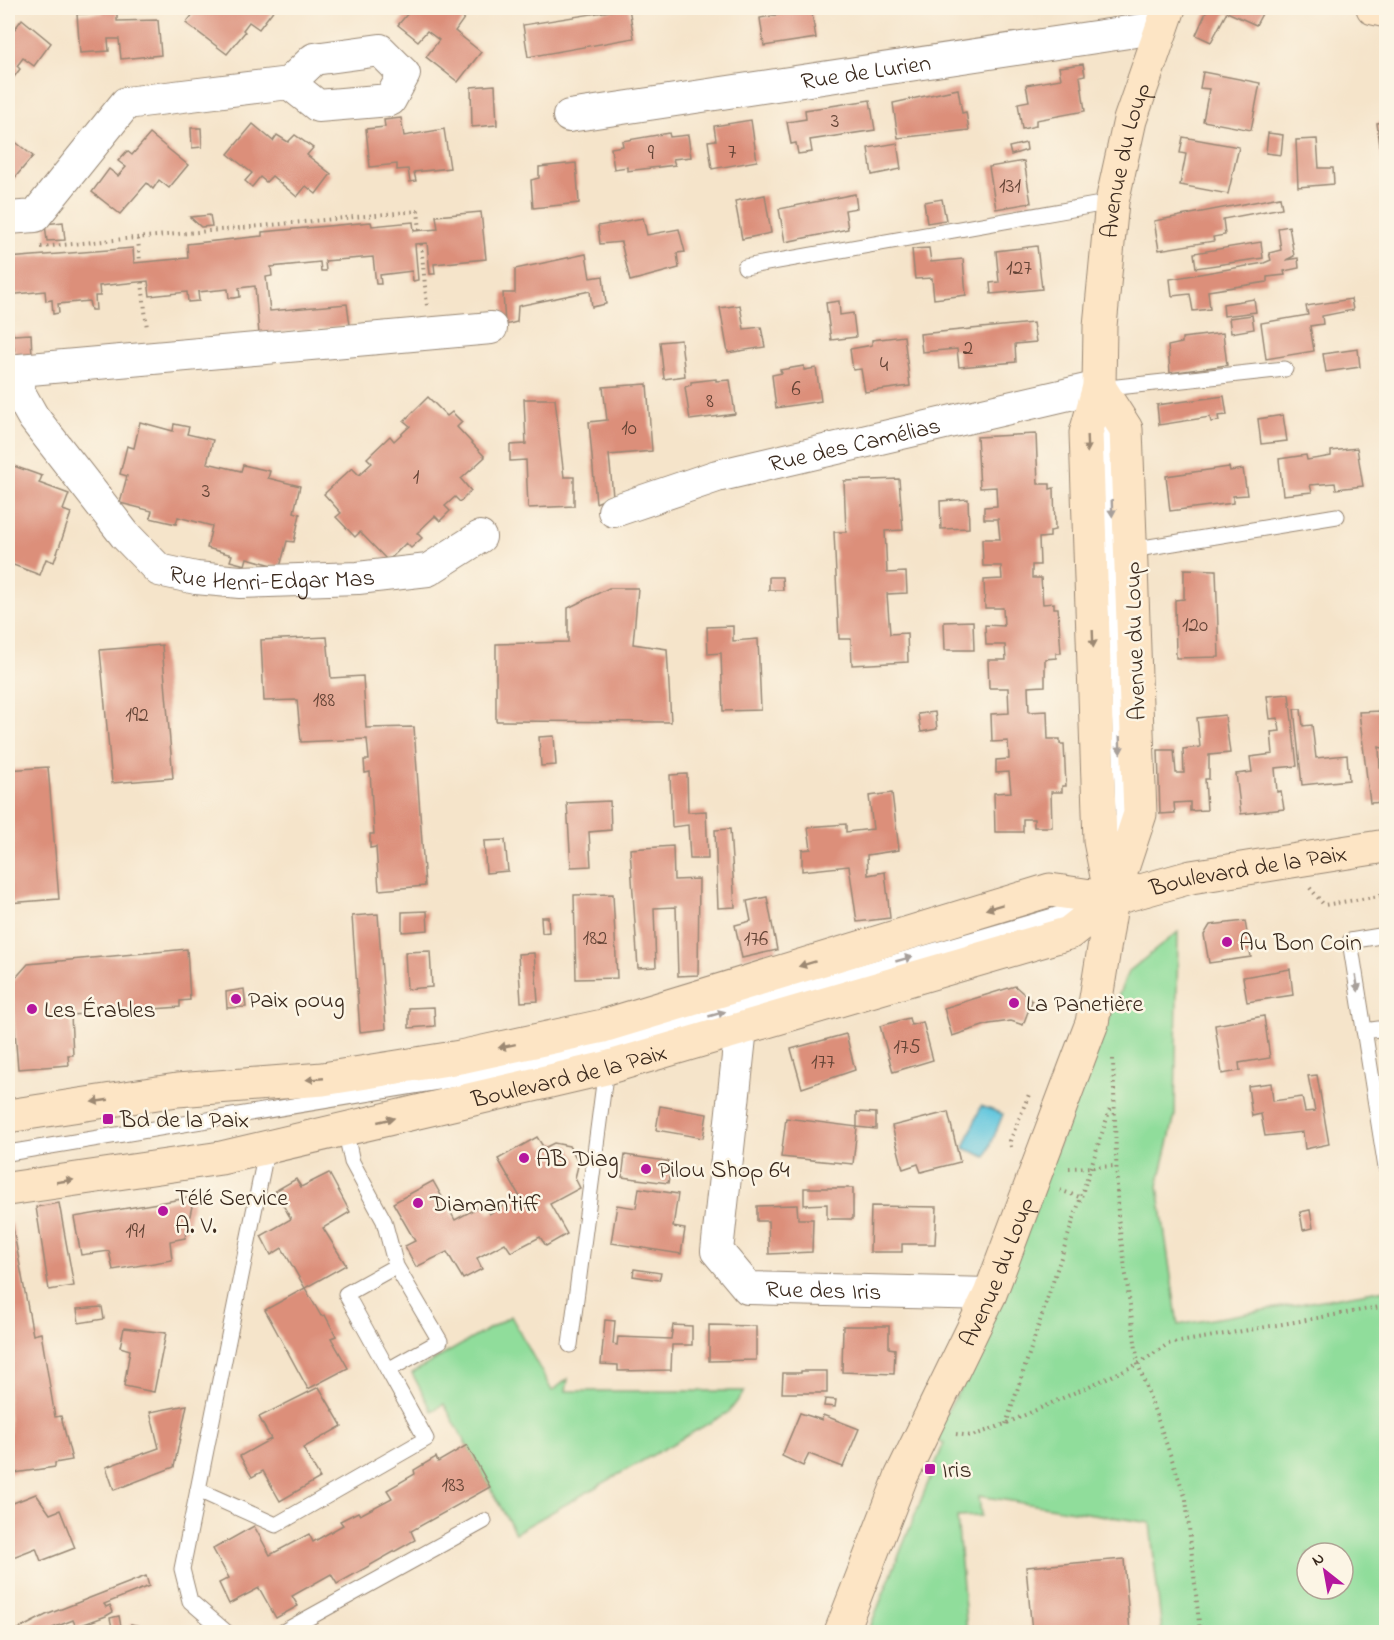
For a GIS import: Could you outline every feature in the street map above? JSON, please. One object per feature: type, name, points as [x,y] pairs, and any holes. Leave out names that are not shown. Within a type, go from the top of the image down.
[{"type":"main road","points":[[1373,8],[1386,10]]},
{"type":"main road","name":"Avenue du Loup","points":[[1112,899],[1100,841],[1086,434],[1099,387],[1100,326],[1112,202],[1130,120],[1165,17]]},
{"type":"main road","name":"Avenue du Loup","points":[[842,1632],[901,1478],[990,1294],[1092,1023],[1112,899],[1140,814],[1126,429],[1099,387]]},
{"type":"main road","name":"Boulevard de la Paix","points":[[8,1189],[221,1158],[345,1129],[613,1055],[741,1028],[1069,933],[1112,899],[1191,877],[1386,846]]},
{"type":"main road","name":"Boulevard de la Paix","points":[[8,1116],[177,1090],[323,1079],[460,1056],[603,1026],[1050,890],[1112,899]]},
{"type":"street","name":"Rue de Lurien","points":[[569,116],[1165,17]]},
{"type":"street","points":[[8,218],[35,216],[126,103],[289,82]]},
{"type":"street","name":"Rue Henri-Edgar Mas","points":[[480,537],[428,570],[358,578],[240,582],[196,578],[159,570],[125,535],[33,417],[20,394],[11,371],[491,328]]},
{"type":"street","name":"Rue des Camélias","points":[[614,511],[717,476],[1099,387]]},
{"type":"street","name":"Rue des Iris","points":[[741,1028],[717,1251],[748,1288],[990,1294]]},
{"type":"lane","points":[[745,267],[1112,202]]},
{"type":"lane","points":[[1099,387],[1286,369]]},
{"type":"lane","points":[[1131,550],[1337,516]]},
{"type":"lane","points":[[8,1153],[613,1055],[1112,899]]},
{"type":"lane","points":[[1386,934],[1350,941],[1386,1168]]},
{"type":"lane","points":[[613,1055],[746,982]]},
{"type":"lane","points":[[1364,1031],[1386,1028]]},
{"type":"lane","points":[[570,1344],[613,1055]]},
{"type":"lane","points":[[345,1129],[352,1162],[384,1221],[396,1266],[440,1341],[388,1370]]},
{"type":"lane","points":[[226,1632],[190,1601],[182,1569],[267,1148]]},
{"type":"lane","points":[[198,1490],[276,1525],[426,1439],[346,1294],[396,1266]]},
{"type":"lane","points":[[283,1632],[483,1521]]},
{"type":"path","points":[[31,248],[418,211],[420,230]]},
{"type":"path","points":[[138,239],[140,262]]},
{"type":"path","points":[[421,244],[430,334]]},
{"type":"path","points":[[142,282],[150,359]]},
{"type":"path","points":[[1290,862],[1324,905],[1386,895]]},
{"type":"path","points":[[1113,1049],[1112,1102],[1118,1217],[1138,1364],[1186,1500],[1200,1632]]},
{"type":"path","points":[[1005,1424],[1112,1102]]},
{"type":"path","points":[[922,1431],[972,1436],[1005,1424],[1138,1364],[1168,1344],[1386,1306]]},
{"type":"green space","points":[[1178,932],[1175,1115],[1158,1186],[1178,1325],[1386,1289],[1386,1632],[1162,1632],[1150,1523],[979,1496],[981,1516],[957,1517],[967,1632],[868,1632],[944,1443],[931,1438],[959,1391],[1128,972]]},
{"type":"green space","points":[[511,1316],[552,1391],[568,1379],[566,1391],[745,1391],[729,1412],[515,1533],[444,1404],[432,1411],[412,1373]]},
{"type":"water","points":[[981,1106],[1003,1114],[986,1157],[964,1148]]},
{"type":"building","points":[[102,8],[117,8],[117,21],[158,20],[161,55],[121,59],[119,39],[108,39],[109,51],[80,53],[77,14],[103,13]]},
{"type":"building","points":[[198,8],[275,8],[259,29],[249,22],[243,30],[245,32],[227,54],[186,23]]},
{"type":"building","points":[[403,8],[438,8],[444,12],[449,8],[454,8],[465,17],[455,31],[481,52],[458,82],[426,57],[439,40],[427,31],[418,41],[398,25],[409,12]]},
{"type":"building","points":[[629,8],[634,38],[528,57],[523,25]]},
{"type":"building","points":[[776,8],[811,8],[816,38],[764,46],[760,18],[777,15]]},
{"type":"building","points":[[1208,8],[1265,8],[1256,25],[1227,12],[1211,42],[1196,35]]},
{"type":"building","points":[[22,19],[51,43],[34,66],[23,58],[17,66],[20,69],[8,85],[8,38]]},
{"type":"building","points":[[1083,64],[1085,75],[1080,76],[1085,111],[1036,120],[1036,126],[1022,129],[1018,103],[1029,101],[1026,85],[1061,79],[1059,67]]},
{"type":"building","points":[[1203,72],[1260,83],[1251,130],[1203,121],[1209,89],[1200,88]]},
{"type":"building","points":[[495,85],[497,125],[472,127],[471,87]]},
{"type":"building","points":[[958,89],[962,113],[966,112],[969,130],[898,138],[893,103]]},
{"type":"building","points":[[870,100],[875,130],[810,140],[812,152],[798,154],[796,143],[791,144],[787,122],[806,119],[805,110]]},
{"type":"building","points":[[401,118],[404,136],[444,129],[450,168],[414,172],[416,181],[410,182],[408,169],[397,170],[397,164],[370,167],[366,129],[385,127],[384,120]]},
{"type":"building","points":[[751,120],[757,161],[712,169],[708,141],[716,140],[714,126]]},
{"type":"building","points":[[1386,122],[1386,161],[1382,161],[1377,123]]},
{"type":"building","points":[[253,124],[273,141],[277,135],[288,142],[295,135],[313,148],[307,155],[331,174],[316,194],[306,186],[297,197],[272,176],[266,182],[260,177],[252,187],[245,181],[252,173],[228,154]]},
{"type":"building","points":[[191,128],[201,128],[202,147],[192,148]]},
{"type":"building","points":[[669,133],[670,137],[688,135],[691,157],[673,159],[675,165],[627,171],[627,167],[614,169],[611,148],[623,146],[622,141]]},
{"type":"building","points":[[1268,133],[1283,135],[1281,155],[1266,153]]},
{"type":"building","points":[[150,134],[188,165],[169,188],[159,180],[153,189],[147,183],[120,214],[92,192],[109,169],[118,176],[126,167],[118,161],[127,151],[132,155]]},
{"type":"building","points":[[8,136],[33,156],[8,186]]},
{"type":"building","points":[[1183,137],[1239,147],[1228,194],[1180,185],[1186,154],[1180,153]]},
{"type":"building","points":[[1317,139],[1319,168],[1333,168],[1334,184],[1298,187],[1296,140]]},
{"type":"building","points":[[897,143],[901,169],[872,175],[868,148]]},
{"type":"building","points":[[1026,143],[1027,150],[1011,155],[1009,147]]},
{"type":"building","points":[[1024,161],[1031,203],[996,209],[989,167]]},
{"type":"building","points":[[576,163],[579,203],[533,208],[531,180],[539,178],[539,167]]},
{"type":"building","points":[[855,194],[857,208],[845,210],[848,229],[785,242],[779,209]]},
{"type":"building","points":[[765,195],[771,233],[742,239],[735,201]]},
{"type":"building","points":[[1280,197],[1282,208],[1223,219],[1225,235],[1213,237],[1214,241],[1159,250],[1154,221]]},
{"type":"building","points":[[942,199],[946,220],[927,223],[924,202]]},
{"type":"building","points":[[481,212],[486,259],[434,264],[435,274],[430,274],[427,243],[415,244],[418,280],[413,281],[412,271],[380,275],[381,284],[376,284],[373,257],[325,261],[326,271],[321,271],[320,262],[271,267],[272,276],[266,277],[270,311],[347,304],[350,325],[259,334],[255,286],[239,288],[240,297],[234,298],[229,298],[228,289],[198,292],[199,301],[188,302],[187,292],[150,296],[148,281],[99,286],[100,296],[95,296],[96,310],[91,310],[89,301],[58,304],[59,313],[53,314],[52,300],[46,301],[45,291],[8,295],[8,258],[133,248],[134,263],[188,258],[187,244],[262,236],[262,232],[371,222],[372,226],[413,222],[414,231],[438,229],[436,216]]},
{"type":"building","points":[[210,215],[212,226],[201,227],[190,217]]},
{"type":"building","points":[[643,218],[647,235],[679,229],[685,252],[677,253],[679,268],[630,281],[621,242],[600,244],[598,226]]},
{"type":"building","points":[[63,222],[65,240],[47,241],[45,224]]},
{"type":"building","points":[[1289,226],[1294,256],[1286,260],[1298,258],[1299,268],[1284,271],[1285,275],[1267,277],[1267,282],[1208,291],[1210,309],[1193,311],[1190,294],[1172,296],[1170,279],[1271,260],[1269,253],[1281,250],[1278,228]]},
{"type":"building","points":[[1261,242],[1263,258],[1196,268],[1194,253]]},
{"type":"building","points":[[1037,246],[1042,289],[991,294],[990,283],[999,282],[996,251]]},
{"type":"building","points":[[929,248],[931,262],[963,259],[966,295],[934,299],[932,278],[915,279],[912,249]]},
{"type":"building","points":[[586,254],[590,278],[603,276],[606,304],[592,307],[590,291],[518,306],[517,322],[505,325],[503,293],[515,293],[515,269]]},
{"type":"building","points":[[1254,299],[1256,312],[1224,316],[1223,304]]},
{"type":"building","points":[[1351,299],[1353,310],[1322,316],[1323,324],[1310,326],[1314,351],[1266,359],[1261,323],[1308,315],[1306,306]]},
{"type":"building","points":[[8,301],[13,335],[31,334],[32,356],[15,357],[14,348],[8,349]]},
{"type":"building","points":[[839,301],[840,315],[853,313],[856,337],[831,340],[826,303]]},
{"type":"building","points":[[740,305],[744,329],[761,327],[765,347],[728,353],[720,308]]},
{"type":"building","points":[[1252,315],[1254,329],[1231,333],[1229,318]]},
{"type":"building","points":[[1033,323],[1036,342],[1015,344],[1016,362],[959,367],[957,349],[922,352],[920,334]]},
{"type":"building","points":[[1223,333],[1227,365],[1170,373],[1168,346],[1182,343],[1182,338]]},
{"type":"building","points":[[904,336],[910,386],[865,392],[861,369],[853,370],[850,349],[872,345],[872,340]]},
{"type":"building","points":[[681,340],[685,376],[664,379],[660,342]]},
{"type":"building","points":[[1358,349],[1360,367],[1326,372],[1323,354]]},
{"type":"building","points":[[804,366],[804,370],[816,368],[821,401],[776,408],[772,375],[782,373],[780,370]]},
{"type":"building","points":[[716,379],[716,381],[730,380],[735,414],[690,420],[685,387],[691,385],[691,382]]},
{"type":"building","points":[[647,384],[652,451],[609,455],[613,496],[596,503],[589,422],[607,420],[603,387]]},
{"type":"building","points":[[1224,396],[1227,415],[1218,416],[1219,421],[1211,422],[1210,417],[1159,425],[1157,405]]},
{"type":"building","points":[[428,397],[447,416],[452,412],[462,422],[457,427],[485,457],[461,479],[471,491],[460,502],[455,497],[445,506],[450,511],[440,521],[435,516],[417,533],[422,538],[411,548],[406,543],[388,561],[360,532],[355,537],[336,517],[341,513],[324,494],[352,468],[359,475],[372,463],[367,458],[390,436],[394,441],[410,426],[404,421]]},
{"type":"building","points":[[524,399],[555,399],[564,477],[574,477],[574,506],[528,508],[526,460],[510,461],[510,445],[526,444]]},
{"type":"building","points":[[1283,415],[1287,441],[1261,444],[1258,419]]},
{"type":"building","points":[[140,422],[173,431],[174,424],[189,427],[187,434],[213,440],[207,463],[241,471],[243,465],[270,471],[268,478],[300,486],[294,512],[300,514],[294,542],[287,541],[280,567],[247,558],[245,565],[230,561],[232,555],[207,548],[212,526],[178,517],[176,524],[150,518],[152,511],[120,503],[127,476],[120,474],[127,446],[134,448]]},
{"type":"building","points":[[1036,434],[1038,484],[1050,484],[1050,489],[1054,488],[1055,530],[1050,531],[1050,537],[1039,538],[1040,565],[1032,565],[1032,578],[1041,578],[1043,604],[1054,603],[1054,608],[1058,608],[1061,653],[1056,653],[1056,658],[1045,659],[1045,686],[1028,687],[1029,712],[1047,711],[1048,739],[1060,739],[1060,744],[1064,744],[1066,786],[1062,786],[1062,792],[1051,792],[1052,827],[1034,827],[1034,819],[1023,819],[1023,832],[995,832],[994,793],[1011,792],[1009,772],[996,773],[996,760],[1009,759],[1008,741],[992,742],[991,714],[1009,713],[1008,688],[989,688],[988,660],[1006,660],[1005,645],[986,645],[985,625],[1004,626],[1003,608],[985,608],[984,580],[1002,579],[1001,566],[983,566],[982,539],[1000,539],[998,519],[984,519],[984,507],[997,506],[996,487],[980,488],[977,437]]},
{"type":"building","points":[[1357,448],[1363,486],[1336,489],[1335,483],[1310,485],[1312,492],[1283,495],[1279,459],[1306,455],[1307,460],[1331,456],[1331,451]]},
{"type":"building","points":[[8,464],[42,476],[39,483],[69,494],[63,510],[71,513],[54,562],[46,559],[40,575],[8,563]]},
{"type":"building","points":[[1229,467],[1230,471],[1243,469],[1247,495],[1233,496],[1233,503],[1170,511],[1166,476]]},
{"type":"building","points":[[899,479],[903,530],[885,531],[887,573],[906,572],[907,593],[887,594],[890,634],[907,633],[908,662],[852,665],[851,639],[839,639],[834,532],[846,532],[844,481]]},
{"type":"building","points":[[968,499],[969,528],[941,529],[940,501]]},
{"type":"building","points":[[1184,569],[1216,570],[1219,657],[1176,658],[1175,600],[1184,599]]},
{"type":"building","points":[[769,577],[782,577],[783,590],[769,590]]},
{"type":"building","points":[[609,588],[638,588],[633,644],[667,649],[671,722],[496,721],[496,644],[568,642],[568,608]]},
{"type":"building","points":[[973,621],[974,650],[945,650],[944,622]]},
{"type":"building","points":[[733,626],[733,641],[758,639],[761,710],[723,711],[721,653],[708,654],[707,627]]},
{"type":"building","points":[[327,637],[331,678],[363,676],[366,728],[414,727],[425,886],[379,890],[376,847],[370,848],[370,834],[374,834],[370,772],[365,773],[364,760],[369,760],[367,739],[301,742],[297,700],[264,701],[261,640]]},
{"type":"building","points":[[162,645],[173,778],[112,783],[100,650]]},
{"type":"building","points":[[1289,694],[1297,766],[1275,768],[1277,792],[1281,791],[1284,809],[1241,814],[1236,774],[1252,772],[1250,757],[1273,754],[1271,732],[1280,731],[1278,718],[1270,719],[1267,696]]},
{"type":"building","points":[[1294,709],[1301,709],[1303,726],[1312,725],[1316,758],[1347,755],[1349,780],[1302,785]]},
{"type":"building","points":[[1381,711],[1386,749],[1379,747],[1380,767],[1386,767],[1386,802],[1370,803],[1359,712]]},
{"type":"building","points":[[935,712],[937,729],[921,732],[918,714]]},
{"type":"building","points":[[1225,715],[1230,753],[1209,755],[1209,779],[1205,779],[1207,810],[1190,811],[1190,802],[1174,803],[1175,813],[1160,814],[1158,750],[1174,750],[1176,773],[1184,773],[1183,749],[1200,747],[1197,718]]},
{"type":"building","points":[[554,736],[556,765],[541,766],[539,737]]},
{"type":"building","points":[[48,767],[59,899],[8,903],[8,770]]},
{"type":"building","points":[[687,774],[688,812],[706,811],[708,859],[690,859],[688,825],[672,827],[670,775]]},
{"type":"building","points":[[892,793],[899,850],[867,855],[868,875],[885,872],[890,918],[857,922],[849,866],[802,871],[802,850],[811,849],[808,827],[846,824],[846,832],[873,829],[869,796]]},
{"type":"building","points":[[610,801],[611,830],[589,832],[591,866],[571,867],[567,803]]},
{"type":"building","points":[[730,829],[735,907],[718,908],[715,830]]},
{"type":"building","points":[[505,840],[508,871],[486,873],[484,841]]},
{"type":"building","points":[[673,846],[674,880],[699,879],[698,975],[678,976],[676,907],[654,908],[656,967],[638,968],[630,849]]},
{"type":"building","points":[[613,894],[617,978],[576,979],[574,895]]},
{"type":"building","points":[[767,897],[777,950],[742,958],[735,925],[751,921],[747,901]]},
{"type":"building","points":[[427,911],[428,930],[402,932],[402,912]]},
{"type":"building","points":[[378,914],[386,1029],[360,1032],[352,916]]},
{"type":"building","points":[[541,917],[548,917],[549,932],[542,933]]},
{"type":"building","points":[[1245,921],[1251,957],[1209,963],[1204,935],[1210,925]]},
{"type":"building","name":"Les Érables","points":[[187,949],[190,1000],[180,1001],[180,1007],[71,1015],[73,1055],[68,1055],[69,1065],[18,1069],[11,983],[28,964]]},
{"type":"building","points":[[430,951],[432,987],[407,989],[405,952]]},
{"type":"building","points":[[534,953],[538,1001],[521,1002],[518,954]]},
{"type":"building","points":[[1290,969],[1293,995],[1247,1002],[1243,977]]},
{"type":"building","points":[[1015,986],[1032,1001],[1023,1025],[1011,1021],[989,1024],[952,1036],[944,1008]]},
{"type":"building","name":"Paix poug","points":[[244,989],[246,1007],[227,1008],[226,992]]},
{"type":"building","points":[[434,1007],[435,1026],[409,1028],[409,1008]]},
{"type":"building","points":[[1264,1016],[1270,1058],[1239,1063],[1240,1071],[1222,1074],[1215,1025]]},
{"type":"building","points":[[909,1018],[911,1025],[923,1022],[933,1060],[893,1072],[880,1026]]},
{"type":"building","points":[[846,1034],[855,1070],[802,1088],[791,1049]]},
{"type":"building","points":[[1317,1075],[1329,1144],[1305,1149],[1303,1132],[1265,1136],[1261,1114],[1252,1116],[1248,1086],[1271,1083],[1273,1101],[1302,1097],[1305,1112],[1315,1111],[1308,1076]]},
{"type":"building","points":[[660,1106],[707,1114],[703,1138],[656,1130]]},
{"type":"building","points":[[857,1112],[876,1113],[876,1129],[857,1127]]},
{"type":"building","points":[[948,1112],[960,1162],[921,1172],[918,1164],[903,1169],[892,1126]]},
{"type":"building","points":[[786,1118],[857,1127],[853,1164],[781,1157]]},
{"type":"building","points":[[537,1137],[544,1148],[554,1143],[569,1146],[579,1162],[575,1178],[580,1188],[550,1204],[567,1234],[546,1246],[540,1237],[511,1252],[505,1243],[477,1258],[482,1269],[463,1279],[447,1252],[416,1267],[405,1246],[415,1241],[393,1203],[433,1181],[455,1220],[484,1204],[489,1214],[520,1197],[498,1159]]},
{"type":"building","points":[[625,1155],[672,1162],[668,1183],[622,1177]]},
{"type":"building","points":[[329,1173],[350,1212],[323,1228],[346,1265],[305,1288],[282,1248],[271,1255],[261,1236],[291,1219],[275,1191],[296,1179],[301,1187]]},
{"type":"building","points":[[639,1188],[678,1194],[673,1227],[685,1229],[681,1254],[611,1243],[617,1205],[636,1208]]},
{"type":"building","points":[[804,1188],[853,1188],[853,1219],[827,1219],[827,1204],[804,1205]]},
{"type":"building","points":[[194,1197],[185,1238],[170,1241],[172,1260],[113,1270],[109,1251],[81,1255],[74,1217]]},
{"type":"building","points":[[59,1203],[74,1286],[49,1290],[36,1207]]},
{"type":"building","points":[[797,1205],[798,1219],[813,1219],[812,1252],[769,1254],[768,1221],[757,1221],[757,1206]]},
{"type":"building","points":[[871,1206],[937,1207],[935,1244],[902,1244],[902,1252],[870,1252]]},
{"type":"building","points":[[1310,1210],[1313,1228],[1303,1230],[1300,1212]]},
{"type":"building","points":[[12,1223],[33,1335],[41,1333],[55,1417],[61,1416],[72,1460],[55,1463],[55,1467],[8,1474],[8,1433],[10,1433],[8,1224]]},
{"type":"building","points":[[634,1269],[661,1273],[659,1280],[633,1276]]},
{"type":"building","points":[[305,1288],[321,1316],[325,1315],[336,1336],[331,1338],[348,1368],[308,1389],[265,1310]]},
{"type":"building","points":[[102,1307],[104,1319],[79,1323],[77,1309]]},
{"type":"building","points":[[605,1320],[615,1321],[613,1344],[617,1345],[618,1337],[671,1339],[673,1325],[692,1326],[692,1345],[672,1345],[671,1370],[618,1371],[618,1365],[601,1364]]},
{"type":"building","points":[[709,1325],[756,1326],[756,1360],[709,1361]]},
{"type":"building","points":[[843,1326],[889,1326],[889,1348],[895,1349],[894,1374],[842,1372]]},
{"type":"building","points":[[124,1328],[166,1333],[154,1392],[124,1386],[130,1350],[120,1347]]},
{"type":"building","points":[[801,1371],[827,1371],[827,1393],[782,1393],[783,1373],[801,1373]]},
{"type":"building","points":[[319,1387],[342,1426],[303,1448],[320,1478],[280,1501],[263,1471],[252,1477],[240,1456],[271,1439],[259,1417]]},
{"type":"building","points":[[825,1399],[836,1400],[835,1407],[824,1406]]},
{"type":"building","points":[[187,1405],[174,1467],[114,1490],[106,1467],[159,1448],[150,1412]]},
{"type":"building","points":[[800,1413],[822,1420],[823,1415],[859,1429],[843,1467],[809,1454],[803,1466],[782,1456]]},
{"type":"building","points":[[467,1445],[490,1487],[411,1531],[415,1540],[337,1584],[331,1574],[292,1596],[298,1606],[276,1618],[259,1588],[229,1604],[219,1583],[229,1578],[213,1549],[254,1526],[270,1555],[309,1534],[313,1542],[343,1525],[340,1521],[358,1512],[360,1515],[392,1498],[387,1490],[415,1474],[414,1470],[436,1457],[438,1462]]},
{"type":"building","points":[[36,1494],[50,1514],[60,1510],[75,1548],[41,1561],[36,1548],[8,1559],[8,1505]]},
{"type":"building","points":[[1124,1559],[1130,1632],[1032,1632],[1026,1567]]},
{"type":"building","points":[[146,1576],[149,1586],[104,1604],[106,1607],[110,1605],[113,1612],[106,1616],[76,1627],[73,1620],[53,1628],[55,1632],[13,1632],[46,1615]]},
{"type":"building","points":[[119,1616],[122,1632],[113,1632],[110,1618]]},
{"type":"building","points":[[131,1624],[141,1626],[140,1632],[130,1632]]},
{"type":"place","name":"Au Bon Coin","points":[[1227,942]]},
{"type":"place","name":"Paix poug","points":[[236,999]]},
{"type":"place","name":"La Panetière","points":[[1014,1003]]},
{"type":"place","name":"Les Érables","points":[[32,1009]]},
{"type":"place","name":"Bd de la Paix","points":[[108,1119]]},
{"type":"place","name":"AB Diag","points":[[524,1158]]},
{"type":"place","name":"Pilou Shop 64","points":[[646,1169]]},
{"type":"place","name":"Diaman'tiff","points":[[418,1203]]},
{"type":"place","name":"Télé Service A. V.","points":[[163,1211]]},
{"type":"place","name":"Iris","points":[[930,1469]]}]
